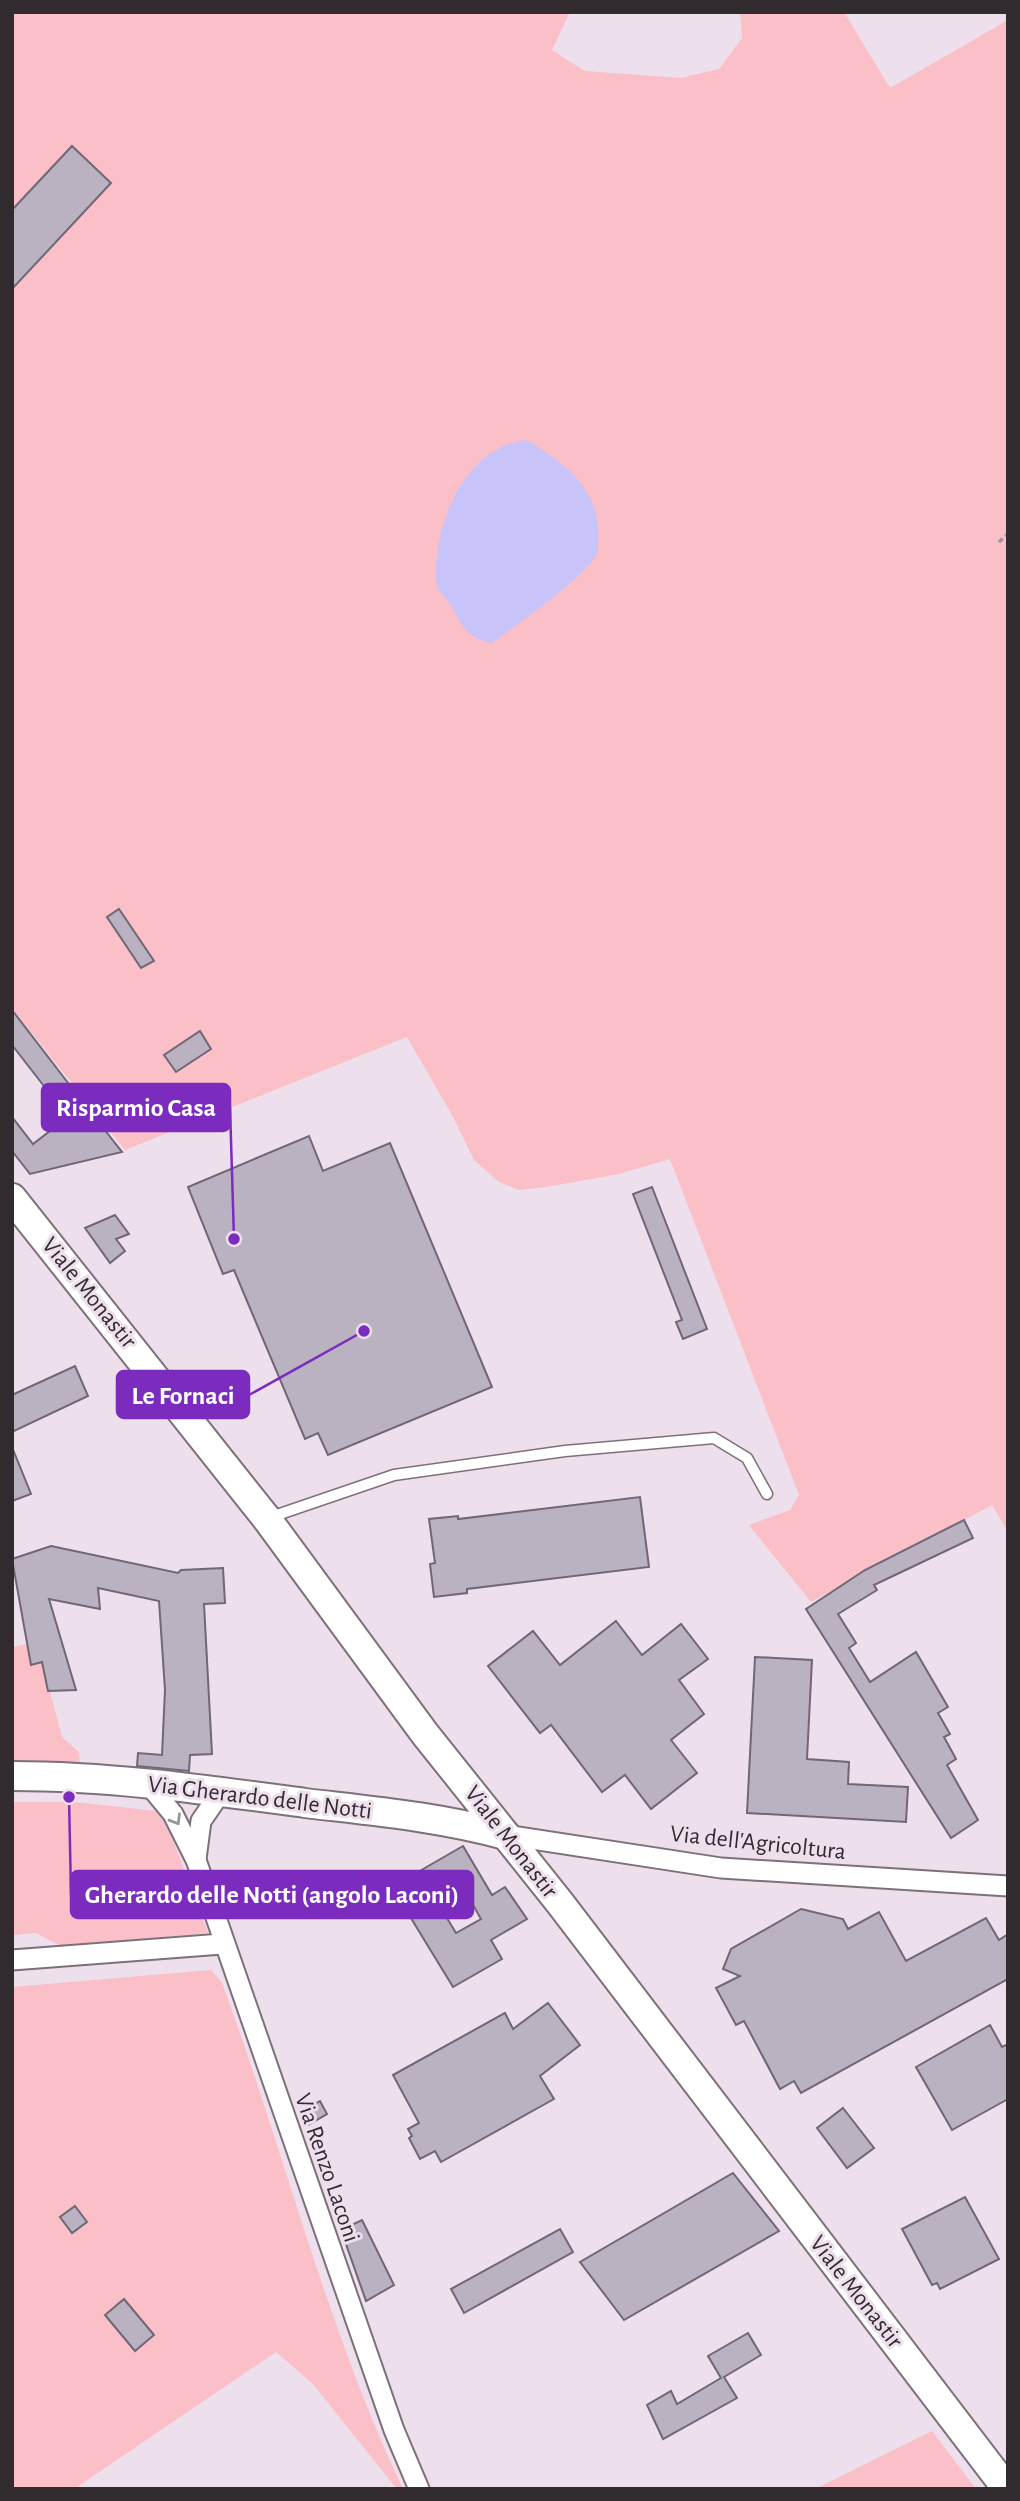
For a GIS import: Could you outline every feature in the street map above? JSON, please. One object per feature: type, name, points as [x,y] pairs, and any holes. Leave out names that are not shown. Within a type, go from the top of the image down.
[{"type":"main road","name":"Viale Monastir","points":[[12,1198],[267,1519],[425,1734],[1007,2489]]},
{"type":"main road","name":"Via Gherardo delle Notti","points":[[12,1776],[221,1792],[462,1823],[505,1835]]},
{"type":"street","name":"Via Renzo Laconi","points":[[149,1785],[173,1814],[196,1860],[222,1944],[394,2430],[419,2489]]},
{"type":"street","name":"Via Renzo Laconi","points":[[196,1860],[201,1821],[221,1792]]},
{"type":"street","name":"Via dell'Agricoltura","points":[[505,1835],[721,1868],[1008,1886]]},
{"type":"street","points":[[12,1960],[222,1944]]},
{"type":"lane","points":[[267,1519],[394,1475],[565,1451],[714,1438],[731,1445],[747,1458],[767,1494]]},
{"type":"path","points":[[999,542],[1008,534]]},
{"type":"shaded area","points":[[12,12],[570,12],[552,50],[585,71],[681,78],[719,69],[742,38],[740,12],[844,12],[890,88],[1008,20],[1008,1532],[992,1505],[811,1602],[749,1525],[790,1510],[799,1495],[670,1159],[619,1174],[546,1187],[519,1190],[499,1182],[474,1160],[452,1115],[407,1037],[125,1150],[12,1008]]},
{"type":"shaded area","points":[[527,440],[566,468],[586,491],[597,520],[598,549],[591,563],[566,587],[492,643],[471,635],[437,589],[439,543],[445,519],[468,475],[484,458],[504,446]]},
{"type":"shaded area","points":[[28,1644],[31,1664],[42,1662],[62,1737],[79,1752],[80,1766],[12,1762],[12,1647]]},
{"type":"shaded area","points":[[12,1802],[75,1802],[156,1811],[164,1816],[208,1933],[61,1946],[36,1933],[12,1935]]},
{"type":"shaded area","points":[[211,1970],[222,1983],[328,2302],[376,2428],[403,2489],[397,2489],[313,2384],[276,2352],[74,2489],[12,2489],[12,1987]]},
{"type":"shaded area","points":[[932,2431],[976,2489],[815,2489]]},
{"type":"building","points":[[72,146],[111,183],[12,289],[12,210]]},
{"type":"building","points":[[119,909],[154,961],[141,968],[107,917]]},
{"type":"building","points":[[12,1010],[122,1152],[30,1174],[12,1151],[12,1117],[33,1144],[68,1117],[12,1045]]},
{"type":"building","points":[[200,1031],[211,1049],[176,1072],[164,1055]]},
{"type":"building","points":[[309,1136],[323,1171],[390,1143],[492,1387],[328,1455],[318,1433],[305,1439],[234,1270],[223,1274],[188,1187]]},
{"type":"building","points":[[652,1187],[707,1329],[683,1339],[676,1322],[682,1320],[633,1194]]},
{"type":"building","points":[[115,1215],[129,1234],[116,1239],[125,1251],[110,1263],[85,1228]]},
{"type":"building","points":[[75,1366],[88,1396],[12,1432],[12,1395]]},
{"type":"building","points":[[12,1447],[31,1494],[12,1501]]},
{"type":"building","points":[[640,1497],[649,1567],[467,1589],[467,1593],[434,1597],[430,1564],[435,1563],[429,1519],[458,1516],[458,1519]]},
{"type":"building","points":[[964,1520],[973,1538],[874,1585],[877,1590],[838,1614],[856,1643],[849,1648],[870,1682],[916,1652],[948,1707],[938,1713],[950,1734],[944,1737],[956,1759],[947,1765],[978,1820],[951,1838],[806,1609],[865,1570]]},
{"type":"building","points":[[51,1546],[178,1573],[181,1570],[223,1568],[225,1603],[204,1604],[212,1754],[190,1755],[189,1771],[137,1766],[138,1753],[162,1755],[165,1690],[159,1601],[98,1588],[100,1609],[49,1599],[76,1690],[48,1691],[42,1662],[31,1665],[12,1559]]},
{"type":"building","points":[[616,1621],[642,1655],[681,1624],[708,1659],[679,1680],[704,1714],[671,1740],[697,1773],[651,1809],[625,1775],[602,1792],[551,1725],[540,1733],[488,1666],[533,1631],[560,1665]]},
{"type":"building","points":[[755,1657],[812,1660],[807,1759],[849,1762],[848,1784],[908,1787],[906,1822],[747,1813]]},
{"type":"building","points":[[463,1846],[492,1895],[505,1887],[527,1919],[491,1940],[502,1959],[453,1987],[392,1887]],"holes":[[[459,1880],[481,1919],[456,1933],[433,1895]]]},
{"type":"building","points":[[801,1909],[843,1919],[848,1929],[879,1912],[906,1961],[986,1918],[999,1940],[1008,1934],[1008,1979],[801,2093],[794,2081],[780,2089],[744,2021],[736,2025],[716,1988],[740,1976],[723,1969],[731,1949]]},
{"type":"building","points":[[548,2003],[580,2045],[540,2076],[554,2099],[441,2162],[435,2151],[420,2159],[409,2138],[412,2136],[408,2129],[419,2123],[393,2075],[505,2013],[513,2029]]},
{"type":"building","points":[[990,2025],[1002,2047],[1008,2044],[1008,2099],[952,2130],[916,2067]]},
{"type":"building","points":[[320,2101],[327,2114],[308,2125],[303,2110]]},
{"type":"building","points":[[843,2108],[874,2148],[847,2168],[817,2128]]},
{"type":"building","points":[[733,2173],[779,2231],[624,2320],[580,2262]]},
{"type":"building","points":[[965,2197],[999,2259],[940,2289],[937,2283],[932,2285],[902,2229]]},
{"type":"building","points":[[75,2206],[87,2222],[72,2233],[60,2217]]},
{"type":"building","points":[[362,2220],[394,2285],[366,2301],[341,2230]]},
{"type":"building","points":[[560,2229],[573,2252],[464,2313],[451,2289]]},
{"type":"building","points":[[124,2299],[154,2335],[135,2351],[105,2315]]},
{"type":"building","points":[[748,2333],[761,2355],[724,2377],[737,2398],[663,2439],[647,2405],[671,2391],[677,2404],[721,2378],[708,2356]]},
{"type":"place","name":"Risparmio Casa","points":[[234,1239]]},
{"type":"place","name":"Le Fornaci","points":[[364,1331]]},
{"type":"place","name":"Gherardo delle Notti (angolo Laconi)","points":[[69,1797]]}]
